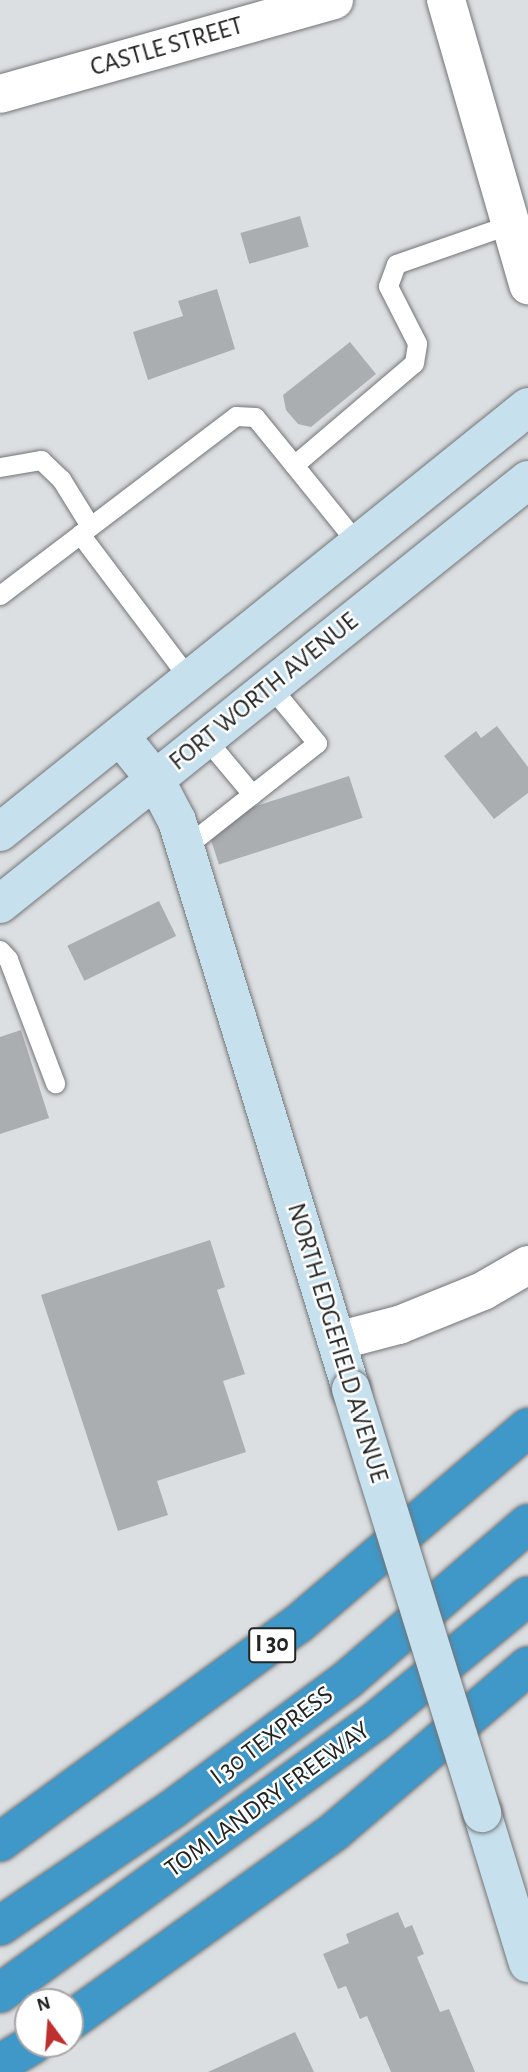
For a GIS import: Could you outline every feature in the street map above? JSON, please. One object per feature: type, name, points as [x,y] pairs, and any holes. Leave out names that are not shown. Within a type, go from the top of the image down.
[{"type":"highway","name":"I 30","points":[[0,1842],[297,1625],[528,1428]]},
{"type":"highway","name":"I 30 TEXPRESS","points":[[0,1926],[174,1808],[347,1680],[528,1524]]},
{"type":"highway","name":"TOM LANDRY FREEWAY","points":[[0,1993],[377,1720],[528,1596]]},
{"type":"highway","points":[[84,2011],[335,1831],[528,1666]]},
{"type":"main road","points":[[0,832],[528,407]]},
{"type":"main road","name":"FORT WORTH AVENUE","points":[[0,904],[528,480]]},
{"type":"main road","name":"NORTH EDGEFIELD AVENUE","points":[[120,736],[155,779],[185,847],[528,1963]]},
{"type":"street","name":"CASTLE STREET","points":[[0,94],[334,0]]},
{"type":"street","points":[[446,0],[508,225],[528,285]]},
{"type":"street","points":[[337,1341],[399,1325],[483,1291],[528,1265]]},
{"type":"lane","points":[[294,465],[414,363],[417,343],[388,286],[396,264],[508,225]]},
{"type":"lane","points":[[0,595],[236,416],[255,417],[358,544]]},
{"type":"lane","points":[[0,467],[41,460],[61,479],[85,530],[190,680]]},
{"type":"lane","points":[[185,847],[317,743],[271,687]]},
{"type":"lane","points":[[206,739],[252,794]]},
{"type":"lane","points":[[0,950],[8,959],[54,1083]]},
{"type":"building","points":[[300,216],[309,247],[249,264],[240,233]]},
{"type":"building","points":[[217,289],[235,349],[148,380],[133,332],[183,316],[178,301]]},
{"type":"building","points":[[350,342],[376,374],[311,427],[298,424],[286,410],[283,395]]},
{"type":"building","points":[[497,726],[528,767],[528,793],[494,819],[444,756],[476,731],[481,738]]},
{"type":"building","points":[[349,776],[363,818],[219,865],[205,823]]},
{"type":"building","points":[[159,901],[176,936],[84,981],[67,946]]},
{"type":"building","points":[[21,1030],[49,1118],[0,1134],[0,1037]]},
{"type":"building","points":[[210,1240],[225,1287],[217,1290],[245,1374],[223,1381],[246,1452],[157,1481],[168,1515],[118,1531],[41,1295]]},
{"type":"building","points":[[398,1912],[405,1928],[412,1925],[424,1954],[417,1957],[440,2012],[449,2009],[475,2072],[391,2072],[367,2016],[360,2019],[346,1986],[338,1989],[323,1954],[349,1943],[346,1934]]},
{"type":"building","points":[[295,2032],[314,2072],[208,2072]]}]
